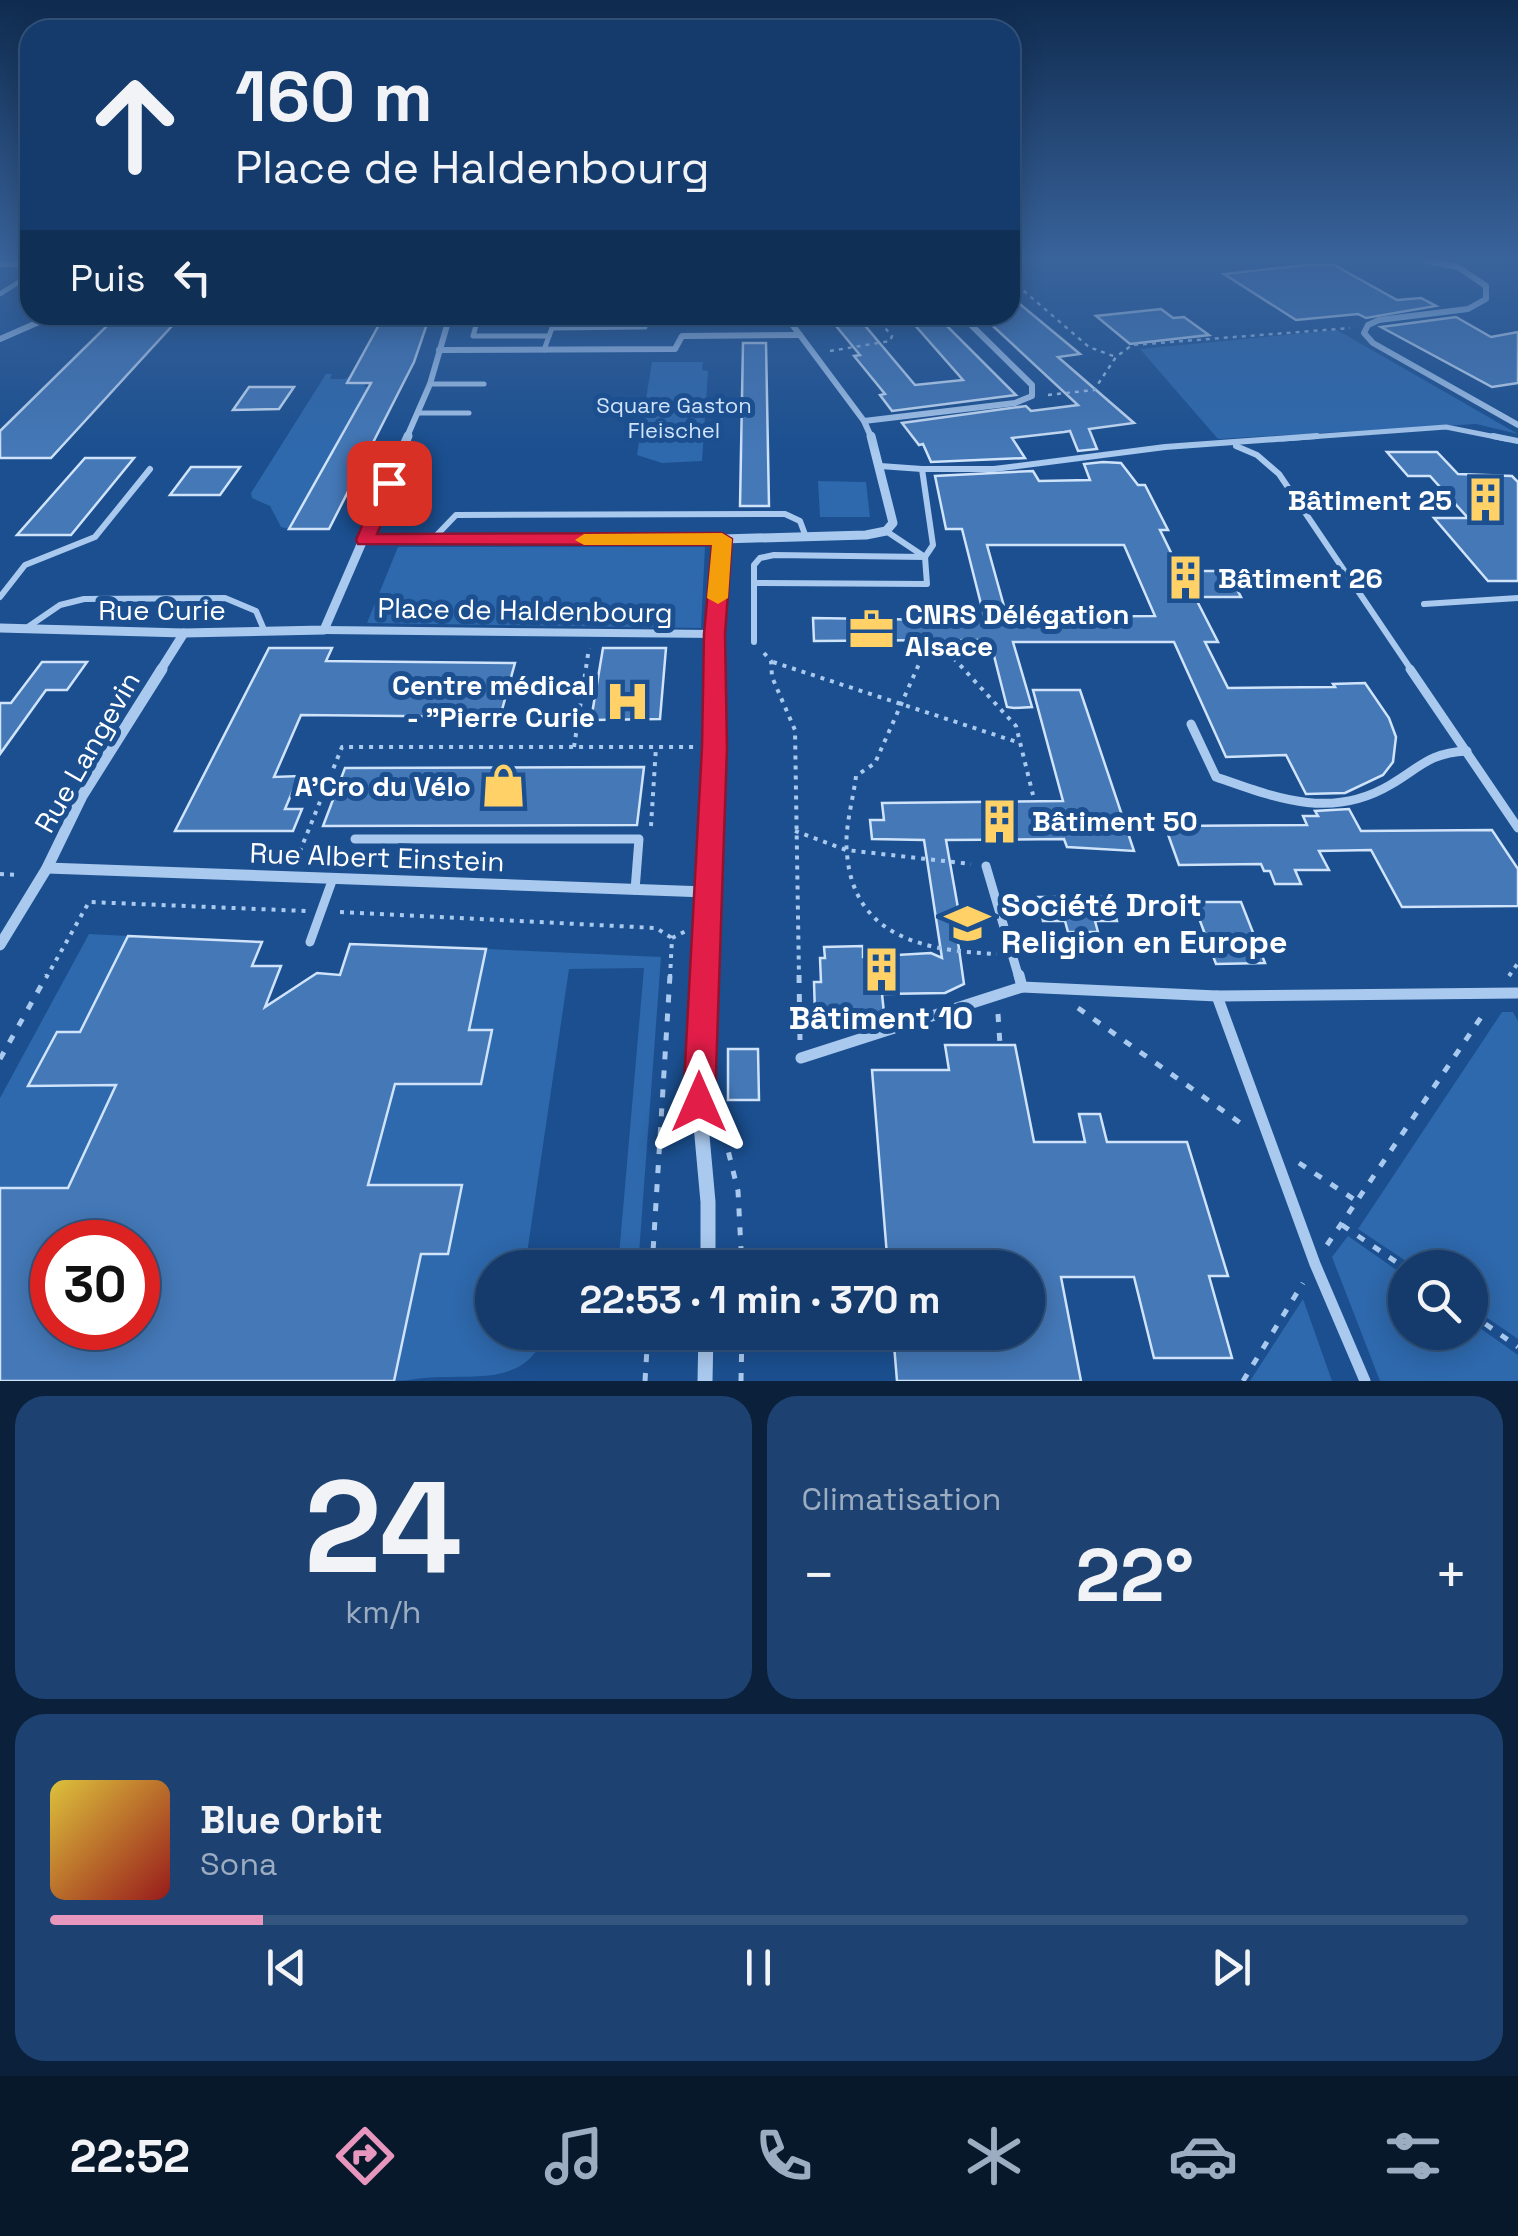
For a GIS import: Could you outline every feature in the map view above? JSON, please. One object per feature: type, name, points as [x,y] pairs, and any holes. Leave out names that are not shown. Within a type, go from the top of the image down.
[{"type":"street","points":[[0,339],[32,325]]},
{"type":"street","name":"Place de Haldenbourg","points":[[447,325],[430,384],[324,630],[715,634]]},
{"type":"street","points":[[365,540],[722,539],[886,531],[893,523],[880,466],[864,421],[793,325]]},
{"type":"street","points":[[864,421],[1015,402],[1032,396],[1032,384],[973,325]]},
{"type":"street","points":[[1371,325],[1364,330],[1372,343],[1518,425]]},
{"type":"street","points":[[440,350],[676,350],[682,336],[800,335]]},
{"type":"street","points":[[708,1250],[698,1081],[722,539]]},
{"type":"street","name":"Rue Curie","points":[[0,628],[21,632],[324,630]]},
{"type":"street","name":"Rue Langevin","points":[[0,945],[47,868],[82,796],[184,633]]},
{"type":"street","name":"Rue Albert Einstein","points":[[47,868],[635,890],[706,898]]},
{"type":"street","points":[[705,1381],[706,1350]]},
{"type":"lane","points":[[476,325],[473,336],[549,336]]},
{"type":"lane","points":[[544,350],[552,328],[645,327]]},
{"type":"lane","points":[[430,384],[484,384]]},
{"type":"lane","points":[[418,413],[469,413]]},
{"type":"lane","points":[[880,466],[994,469],[1165,446],[1232,445],[1446,427],[1518,441]]},
{"type":"lane","points":[[1232,445],[1257,455],[1279,474],[1518,828]]},
{"type":"lane","points":[[0,597],[25,565],[95,537],[150,469]]},
{"type":"lane","points":[[754,583],[927,584],[925,557],[933,546],[922,469]]},
{"type":"lane","points":[[432,540],[456,515],[786,514],[800,521],[806,537]]},
{"type":"lane","points":[[886,531],[925,557]]},
{"type":"lane","points":[[754,642],[754,565],[760,558],[925,557]]},
{"type":"lane","points":[[21,632],[43,614],[84,599],[190,598],[240,602],[262,618],[265,632]]},
{"type":"lane","points":[[1424,604],[1518,598]]},
{"type":"lane","points":[[1191,724],[1216,777],[1300,806],[1350,803],[1394,783],[1418,760],[1431,754],[1467,751]]},
{"type":"lane","points":[[355,839],[639,839],[635,890]]},
{"type":"lane","points":[[986,866],[1022,987]]},
{"type":"lane","points":[[310,942],[332,880]]},
{"type":"lane","points":[[801,1058],[1022,987],[1217,996],[1518,994]]},
{"type":"lane","points":[[1217,996],[1315,1264],[1365,1381]]},
{"type":"path","points":[[815,353],[887,343],[892,336],[883,325]]},
{"type":"path","points":[[1064,325],[1089,347],[1116,357]]},
{"type":"path","points":[[1032,396],[1094,390],[1116,357],[1132,345],[1342,327],[1364,330]]},
{"type":"path","points":[[574,747],[592,633]]},
{"type":"path","points":[[754,642],[771,661],[1020,743]]},
{"type":"path","points":[[948,642],[923,655],[875,763],[856,776],[846,850],[854,892],[894,936],[948,952],[1012,954]]},
{"type":"path","points":[[937,647],[948,652],[1016,726],[1033,795]]},
{"type":"path","points":[[771,661],[772,677],[795,730],[801,1058]]},
{"type":"path","points":[[289,879],[342,747],[714,747]]},
{"type":"path","points":[[639,839],[650,832],[656,747]]},
{"type":"path","points":[[795,831],[846,850],[986,866]]},
{"type":"path","points":[[653,1250],[672,938],[689,930],[706,898]]},
{"type":"path","points":[[1243,1381],[1315,1264],[1518,963]]},
{"type":"path","points":[[1050,988],[1358,1202]]},
{"type":"path","points":[[997,994],[1000,1045]]},
{"type":"path","points":[[721,1127],[738,1191],[741,1250]]},
{"type":"path","points":[[1342,1224],[1388,1256]]},
{"type":"path","points":[[1488,1325],[1518,1346]]},
{"type":"path","points":[[645,1381],[647,1350]]},
{"type":"path","points":[[742,1350],[742,1381]]},
{"type":"green space","points":[[1337,330],[1518,434],[1476,424],[1218,439],[1140,349]]},
{"type":"green space","name":"Square Gaston Fleischel","points":[[652,362],[703,362],[702,370],[708,371],[702,461],[662,463],[637,455]]},
{"type":"green space","points":[[326,374],[332,374],[330,379],[345,379],[353,374],[344,385],[366,383],[364,387],[369,387],[289,529],[281,527],[270,506],[252,498],[251,493]]},
{"type":"green space","points":[[818,481],[866,482],[870,517],[820,517]]},
{"type":"green space","points":[[398,547],[705,547],[701,628],[367,623]]},
{"type":"green space","points":[[89,934],[128,936],[108,1031],[57,1032],[29,1085],[83,1086],[94,1064],[126,1063],[56,1214],[35,1188],[0,1188],[0,1098]]},
{"type":"green space","points":[[486,949],[661,957],[639,1250],[619,1250],[644,968],[569,969],[528,1250],[475,1250],[475,1350],[537,1350],[517,1368],[504,1373],[394,1381],[416,1280],[361,1213],[400,1062],[428,1084],[481,1083],[492,1030],[443,1030],[472,1014]]},
{"type":"green space","points":[[1502,1012],[1513,1012],[1518,1021],[1518,1339],[1488,1318],[1488,1250],[1390,1250],[1358,1229]]},
{"type":"green space","points":[[1348,1236],[1388,1264],[1388,1350],[1488,1350],[1488,1334],[1518,1355],[1518,1381],[1380,1381],[1332,1257]]},
{"type":"green space","points":[[1303,1299],[1332,1381],[1250,1381]]},
{"type":"building","points":[[107,325],[172,325],[51,458],[0,458],[0,431]]},
{"type":"building","points":[[379,325],[426,325],[414,362],[329,529],[289,529],[371,383],[347,383]]},
{"type":"building","points":[[836,325],[865,325],[915,385],[963,380],[915,325],[946,325],[1016,395],[892,411],[880,395],[885,394],[854,356],[860,355]]},
{"type":"building","points":[[992,325],[1046,325],[1080,354],[1058,357],[1134,423],[1089,429],[1097,449],[1078,451],[1070,431],[1012,438],[1025,458],[931,462],[923,444],[919,445],[902,423],[1026,406],[1031,411],[1078,405]]},
{"type":"building","points":[[1107,325],[1196,325],[1209,335],[1130,344]]},
{"type":"building","points":[[1471,325],[1491,337],[1518,332],[1518,383],[1492,387],[1381,327]]},
{"type":"building","points":[[743,343],[766,343],[769,506],[740,506]]},
{"type":"building","points":[[249,387],[294,387],[279,409],[233,410]]},
{"type":"building","name":"Bâtiment 25","points":[[1387,452],[1437,452],[1458,474],[1512,476],[1518,482],[1518,581],[1488,581],[1434,518],[1468,518],[1430,476],[1408,476]]},
{"type":"building","points":[[85,458],[134,458],[71,535],[17,535]]},
{"type":"building","points":[[1121,463],[1138,485],[1145,485],[1168,530],[1160,530],[1180,571],[1227,571],[1241,597],[1195,597],[1218,642],[1205,642],[1228,688],[1365,683],[1389,718],[1396,737],[1393,762],[1383,775],[1345,793],[1306,794],[1286,755],[1226,757],[1174,642],[1013,642],[1032,707],[1014,708],[1007,707],[990,640],[962,640],[954,645],[944,640],[814,641],[813,618],[940,620],[947,615],[957,620],[985,620],[962,529],[946,529],[935,476],[1033,471],[1039,481],[1090,480],[1084,464]],"holes":[[[987,545],[1124,545],[1155,616],[1007,617]]]},
{"type":"building","points":[[191,467],[240,467],[220,495],[170,495]]},
{"type":"building","points":[[269,648],[332,648],[326,661],[515,663],[500,717],[301,715],[274,777],[299,776],[285,809],[302,809],[293,831],[175,831]]},
{"type":"building","name":"Centre médical - \"Pierre Curie","points":[[603,648],[666,648],[660,719],[591,720]]},
{"type":"building","points":[[42,662],[87,662],[67,690],[46,690],[0,754],[0,703],[11,703]]},
{"type":"building","points":[[1033,690],[1080,690],[1134,851],[1067,847],[1064,839],[946,840],[964,942],[958,942],[964,984],[945,993],[882,994],[884,1013],[815,1014],[814,982],[821,982],[820,958],[825,958],[824,947],[863,946],[863,957],[931,953],[942,958],[924,840],[872,839],[870,820],[884,820],[882,803],[1063,801]]},
{"type":"building","points":[[644,767],[637,825],[323,826],[345,768]]},
{"type":"building","points":[[1349,809],[1361,831],[1492,830],[1518,869],[1518,906],[1402,907],[1371,850],[1319,851],[1329,870],[1295,870],[1301,884],[1275,884],[1270,871],[1264,871],[1261,864],[1179,865],[1165,826],[1307,825],[1303,816],[1318,816],[1315,811]]},
{"type":"building","points":[[1038,897],[1110,897],[1117,921],[1095,921],[1098,932],[1068,932],[1065,921],[1043,921]]},
{"type":"building","points":[[1193,902],[1241,902],[1265,963],[1216,964]]},
{"type":"building","points":[[128,936],[262,942],[252,966],[281,966],[265,1007],[317,973],[340,975],[350,944],[486,949],[469,1030],[492,1030],[481,1084],[395,1084],[368,1185],[462,1185],[448,1254],[421,1254],[394,1381],[0,1381],[0,1188],[68,1188],[116,1085],[28,1086],[57,1032],[80,1032]]},
{"type":"building","points":[[945,1045],[1015,1045],[1034,1142],[1085,1142],[1079,1114],[1100,1114],[1107,1142],[1187,1142],[1228,1276],[1209,1276],[1232,1358],[1154,1358],[1134,1277],[1061,1277],[1081,1381],[897,1381],[894,1350],[1045,1350],[1045,1250],[887,1250],[872,1070],[949,1070]]},
{"type":"building","points":[[728,1049],[758,1049],[759,1100],[728,1100]]},
{"type":"slow traffic","points":[[584,540],[722,539],[718,598]]},
{"type":"place","name":"Bâtiment 25","points":[[1485,500]]},
{"type":"place","name":"Bâtiment 26","points":[[1185,578]]},
{"type":"place","name":"CNRS Délégation Alsace","points":[[872,630]]},
{"type":"place","name":"Centre médical - \"Pierre Curie","points":[[628,701]]},
{"type":"place","name":"A'Cro du Vélo","points":[[504,786]]},
{"type":"place","name":"Bâtiment 50","points":[[999,821]]},
{"type":"place","name":"Société Droit Religion en Europe","points":[[968,923]]},
{"type":"place","name":"Bâtiment 10","points":[[881,970]]},
{"type":"route","points":[[389,483],[365,540],[722,539],[715,634],[699,1102]]}]
